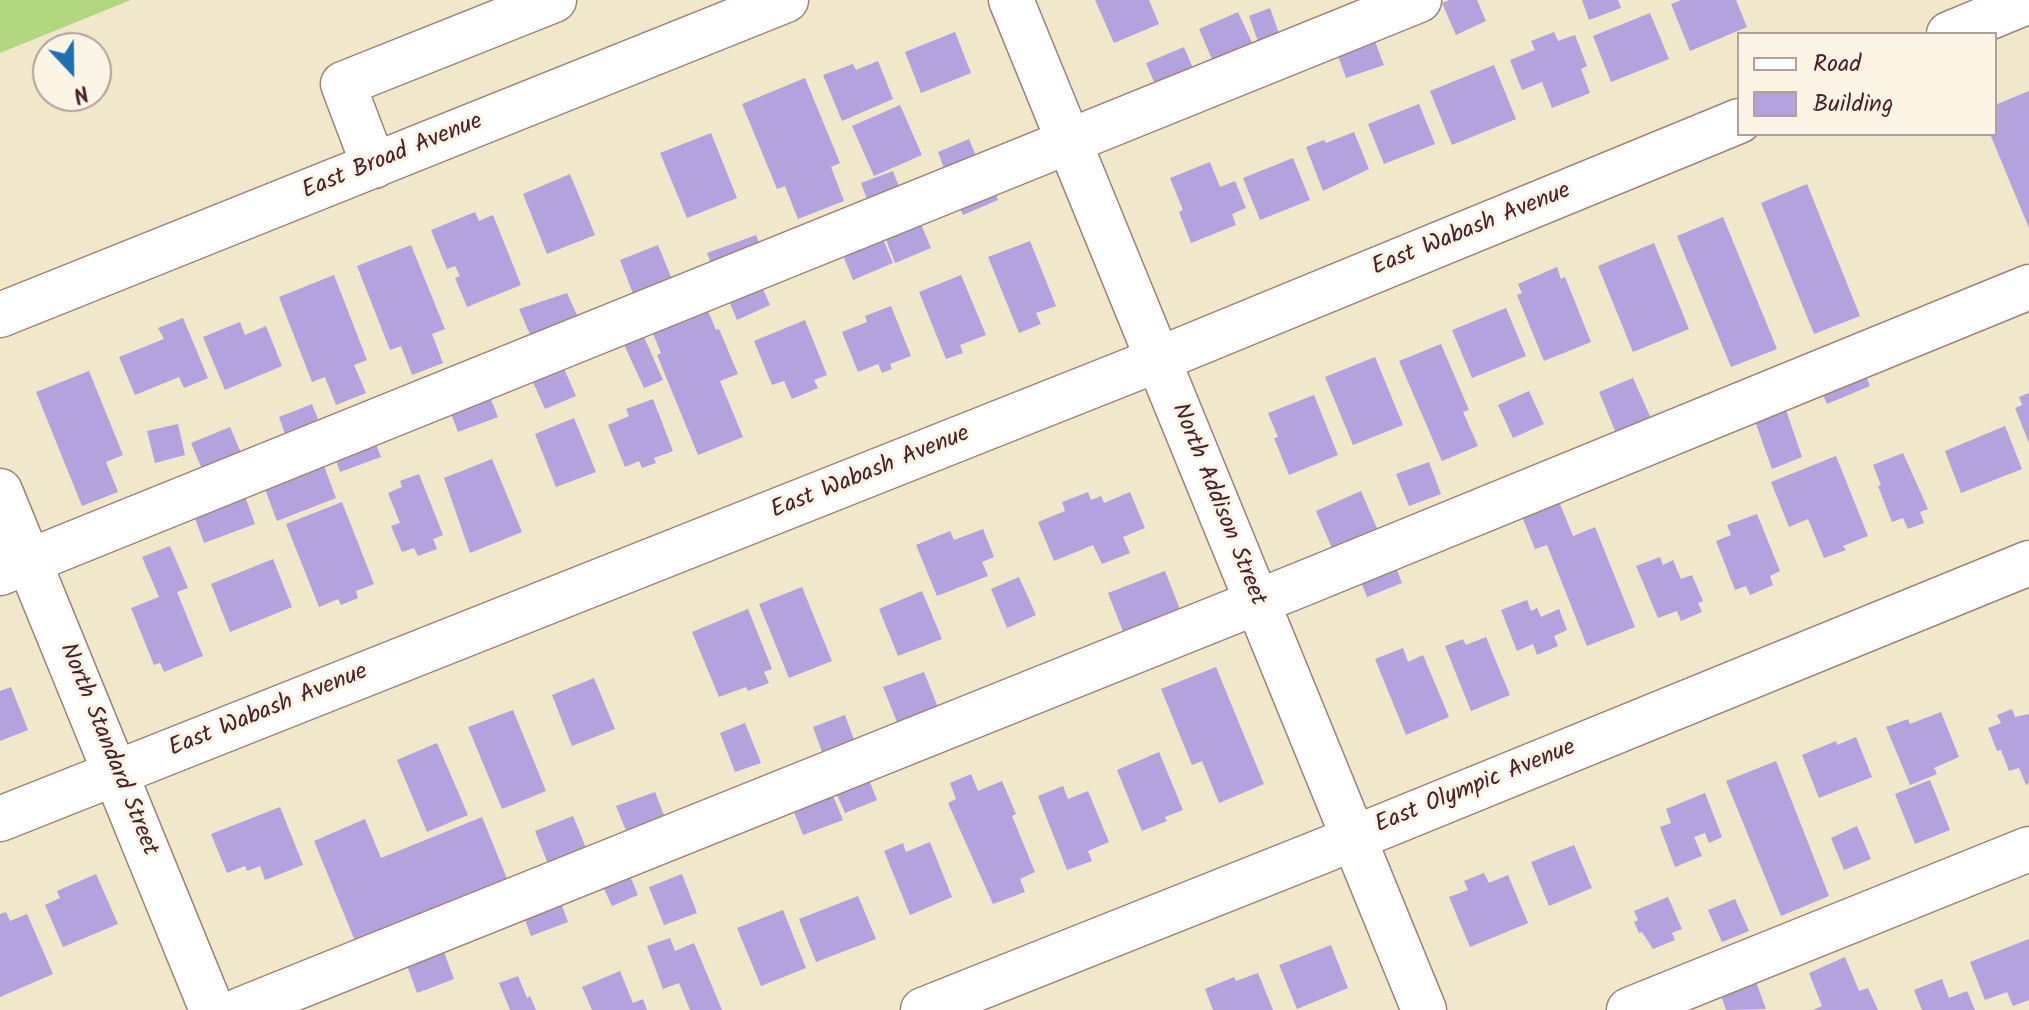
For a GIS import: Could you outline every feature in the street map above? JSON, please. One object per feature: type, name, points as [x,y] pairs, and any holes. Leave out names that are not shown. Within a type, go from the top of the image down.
[{"type":"street","points":[[374,166],[343,84],[554,0]]},
{"type":"street","name":"East Broad Avenue","points":[[0,315],[786,0]]},
{"type":"street","name":"North Addison Street","points":[[1011,0],[1424,1010]]},
{"type":"street","points":[[14,567],[1419,0]]},
{"type":"street","points":[[1954,32],[2029,1]]},
{"type":"street","name":"East Wabash Avenue","points":[[0,819],[1157,360],[1737,122]]},
{"type":"street","points":[[240,1010],[1257,602],[2029,287]]},
{"type":"street","name":"North Standard Street","points":[[0,491],[14,567],[117,773],[212,1010]]},
{"type":"street","name":"East Olympic Avenue","points":[[923,1010],[2029,563]]},
{"type":"street","points":[[1629,1010],[2029,849]]},
{"type":"green space","points":[[0,0],[131,0],[52,32],[32,32],[32,40],[0,53]]},
{"type":"building","points":[[1095,0],[1149,0],[1159,24],[1114,43]]},
{"type":"building","points":[[1477,0],[1486,21],[1456,35],[1442,3]]},
{"type":"building","points":[[1582,0],[1618,0],[1621,8],[1589,20]]},
{"type":"building","points":[[1681,0],[1736,0],[1747,27],[1690,51],[1671,4]]},
{"type":"building","points":[[1270,8],[1283,45],[1262,53],[1249,16]]},
{"type":"building","points":[[1238,12],[1255,49],[1215,66],[1199,29]]},
{"type":"building","points":[[1650,13],[1669,59],[1611,82],[1593,36]]},
{"type":"building","points":[[1371,31],[1384,65],[1346,78],[1334,44]]},
{"type":"building","points":[[955,32],[971,73],[921,93],[905,52]]},
{"type":"building","points":[[1554,32],[1558,41],[1575,35],[1587,66],[1581,69],[1590,93],[1552,108],[1542,82],[1522,90],[1510,60],[1535,50],[1531,41]]},
{"type":"building","points":[[1184,47],[1198,80],[1160,96],[1146,63]]},
{"type":"building","points":[[878,61],[893,99],[842,121],[823,75],[853,64],[856,70]]},
{"type":"building","points":[[1494,65],[1516,119],[1452,145],[1430,91]]},
{"type":"building","points":[[805,78],[840,163],[831,167],[844,201],[798,219],[785,186],[777,189],[742,104]]},
{"type":"building","points":[[2029,91],[2029,228],[1991,136],[1997,136],[1997,104]]},
{"type":"building","points":[[1419,104],[1435,144],[1384,164],[1368,124]]},
{"type":"building","points":[[900,105],[922,155],[874,176],[852,126]]},
{"type":"building","points":[[1354,132],[1369,169],[1323,191],[1306,147]]},
{"type":"building","points":[[711,133],[737,198],[687,218],[660,153]]},
{"type":"building","points":[[969,139],[980,166],[948,179],[938,152]]},
{"type":"building","points":[[1293,158],[1310,200],[1260,220],[1243,178]]},
{"type":"building","points":[[1210,162],[1220,187],[1235,181],[1246,208],[1232,214],[1236,225],[1191,243],[1179,212],[1183,210],[1170,178]]},
{"type":"building","points":[[893,171],[903,197],[871,210],[861,183]]},
{"type":"building","points":[[570,174],[595,235],[547,254],[523,194]]},
{"type":"building","points":[[991,182],[998,200],[963,215],[955,197]]},
{"type":"building","points":[[1807,184],[1860,316],[1814,334],[1761,203]]},
{"type":"building","points":[[475,212],[479,221],[493,215],[521,285],[467,307],[455,278],[460,276],[455,266],[447,269],[431,230]]},
{"type":"building","points":[[916,212],[931,248],[895,263],[881,227]]},
{"type":"building","points":[[1723,217],[1777,349],[1731,367],[1677,236]]},
{"type":"building","points":[[878,227],[893,263],[853,280],[838,243]]},
{"type":"building","points":[[756,235],[764,255],[715,274],[707,253]]},
{"type":"building","points":[[1030,241],[1056,306],[1036,313],[1041,324],[1019,333],[988,257]]},
{"type":"building","points":[[1654,243],[1689,329],[1633,352],[1598,266]]},
{"type":"building","points":[[411,245],[445,329],[432,334],[443,363],[412,375],[401,346],[390,350],[357,266]]},
{"type":"building","points":[[658,245],[676,289],[637,304],[620,260]]},
{"type":"building","points":[[1557,267],[1561,279],[1565,277],[1591,342],[1544,361],[1517,295],[1522,293],[1518,284]]},
{"type":"building","points":[[334,275],[367,360],[354,365],[366,393],[336,405],[325,377],[312,382],[279,297]]},
{"type":"building","points":[[961,275],[986,335],[960,345],[963,353],[946,359],[919,292]]},
{"type":"building","points":[[759,280],[770,305],[737,320],[726,294]]},
{"type":"building","points":[[567,293],[582,326],[535,346],[519,309]]},
{"type":"building","points":[[704,301],[738,374],[720,381],[743,437],[698,455],[657,355],[661,353],[649,324]]},
{"type":"building","points":[[891,306],[911,356],[890,364],[892,369],[882,373],[878,364],[858,372],[842,332],[867,322],[865,316]]},
{"type":"building","points":[[1506,308],[1526,356],[1472,378],[1452,330]]},
{"type":"building","points":[[183,318],[208,378],[184,388],[179,377],[135,395],[119,357],[164,339],[158,328]]},
{"type":"building","points":[[805,320],[827,375],[814,380],[818,388],[792,399],[784,381],[772,385],[754,341]]},
{"type":"building","points":[[240,322],[245,335],[266,326],[282,366],[225,390],[203,337]]},
{"type":"building","points":[[641,330],[663,380],[644,388],[621,338]]},
{"type":"building","points":[[1441,344],[1469,410],[1463,412],[1478,446],[1442,461],[1399,361]]},
{"type":"building","points":[[559,357],[576,396],[545,409],[528,371]]},
{"type":"building","points":[[1375,357],[1403,425],[1353,445],[1325,377]]},
{"type":"building","points":[[1861,363],[1870,386],[1827,404],[1817,381]]},
{"type":"building","points":[[89,371],[123,455],[106,462],[118,492],[82,506],[36,392]]},
{"type":"building","points":[[1633,378],[1653,423],[1618,438],[1599,392]]},
{"type":"building","points":[[486,387],[498,417],[458,432],[447,403]]},
{"type":"building","points":[[1529,391],[1544,424],[1513,438],[1498,405]]},
{"type":"building","points":[[2029,393],[2029,443],[2015,408],[2022,405],[2019,397]]},
{"type":"building","points":[[1314,395],[1338,455],[1289,475],[1268,413]]},
{"type":"building","points":[[653,399],[673,451],[654,458],[656,463],[642,468],[639,461],[625,467],[608,425],[629,416],[626,409]]},
{"type":"building","points":[[312,404],[322,429],[288,442],[279,417]]},
{"type":"building","points":[[1786,410],[1802,457],[1772,469],[1755,421]]},
{"type":"building","points":[[574,418],[596,472],[556,487],[535,434]]},
{"type":"building","points":[[178,424],[185,455],[155,463],[147,431]]},
{"type":"building","points":[[2005,426],[2022,469],[1961,493],[1945,451]]},
{"type":"building","points":[[230,427],[244,460],[205,476],[191,443]]},
{"type":"building","points":[[372,434],[381,457],[340,472],[332,449]]},
{"type":"building","points":[[1903,453],[1928,509],[1920,512],[1924,523],[1908,529],[1903,518],[1892,522],[1873,465]]},
{"type":"building","points":[[1836,456],[1868,536],[1843,546],[1846,550],[1824,558],[1808,519],[1789,527],[1771,482]]},
{"type":"building","points":[[321,458],[336,498],[277,521],[262,481]]},
{"type":"building","points":[[492,459],[522,532],[470,553],[444,478]]},
{"type":"building","points":[[1429,462],[1441,494],[1409,506],[1396,474]]},
{"type":"building","points":[[419,474],[443,535],[433,539],[437,549],[418,556],[414,548],[402,552],[391,526],[400,523],[388,493],[402,487],[400,481]]},
{"type":"building","points":[[242,488],[255,524],[204,543],[191,507]]},
{"type":"building","points":[[1361,491],[1379,533],[1334,553],[1316,511]]},
{"type":"building","points":[[1088,492],[1091,500],[1101,496],[1104,503],[1130,492],[1145,528],[1123,537],[1130,553],[1102,564],[1093,545],[1054,561],[1038,522],[1065,511],[1062,502]]},
{"type":"building","points":[[1558,499],[1573,536],[1595,527],[1635,627],[1587,646],[1547,545],[1535,549],[1521,514]]},
{"type":"building","points":[[342,502],[374,584],[356,591],[358,598],[341,605],[338,599],[319,607],[286,524]]},
{"type":"building","points":[[1757,514],[1780,571],[1770,576],[1773,585],[1750,595],[1746,586],[1735,590],[1716,541],[1731,535],[1727,525]]},
{"type":"building","points":[[983,529],[994,557],[982,562],[988,576],[937,596],[916,545],[950,531],[954,540]]},
{"type":"building","points":[[170,546],[188,588],[177,592],[203,656],[164,672],[160,663],[154,665],[131,608],[159,597],[142,557]]},
{"type":"building","points":[[1390,552],[1402,583],[1367,597],[1355,566]]},
{"type":"building","points":[[1660,557],[1663,565],[1673,560],[1681,579],[1692,575],[1703,601],[1698,603],[1702,612],[1681,621],[1677,611],[1658,618],[1636,566]]},
{"type":"building","points":[[273,559],[292,607],[230,632],[211,584]]},
{"type":"building","points":[[1165,571],[1181,612],[1124,634],[1108,593]]},
{"type":"building","points":[[1019,577],[1036,615],[1007,628],[991,589]]},
{"type":"building","points":[[802,587],[832,661],[789,678],[759,604]]},
{"type":"building","points":[[922,591],[942,639],[898,656],[879,609]]},
{"type":"building","points":[[1527,600],[1531,611],[1537,608],[1541,617],[1559,609],[1567,630],[1554,636],[1558,646],[1537,655],[1533,644],[1517,651],[1501,610]]},
{"type":"building","points":[[748,609],[772,669],[764,672],[769,683],[719,697],[692,632]]},
{"type":"building","points":[[1486,637],[1510,695],[1471,711],[1445,646],[1463,639],[1466,645]]},
{"type":"building","points":[[1403,648],[1408,662],[1423,655],[1449,717],[1406,735],[1375,659]]},
{"type":"building","points":[[1216,667],[1264,784],[1219,803],[1202,761],[1192,765],[1161,689]]},
{"type":"building","points":[[924,672],[939,710],[899,727],[883,687]]},
{"type":"building","points":[[594,678],[615,729],[572,746],[552,695]]},
{"type":"building","points":[[11,687],[28,730],[0,741],[0,691]]},
{"type":"building","points":[[2012,709],[2015,717],[2029,714],[2029,783],[2026,785],[2019,768],[2009,771],[1988,728],[2001,723],[1997,715]]},
{"type":"building","points":[[513,710],[546,791],[502,809],[468,727]]},
{"type":"building","points":[[1941,712],[1959,757],[1934,768],[1937,774],[1910,785],[1886,727],[1908,719],[1910,724]]},
{"type":"building","points":[[845,715],[857,748],[825,760],[813,727]]},
{"type":"building","points":[[745,723],[761,763],[735,772],[720,733]]},
{"type":"building","points":[[1856,737],[1872,777],[1819,798],[1802,755],[1836,741],[1837,745]]},
{"type":"building","points":[[437,743],[468,815],[427,832],[397,760]]},
{"type":"building","points":[[1159,752],[1183,810],[1165,817],[1167,821],[1142,831],[1117,770]]},
{"type":"building","points":[[1776,761],[1829,896],[1781,916],[1726,781]]},
{"type":"building","points":[[863,765],[877,800],[845,813],[830,779]]},
{"type":"building","points":[[971,774],[978,791],[1002,781],[1016,814],[1012,816],[1035,872],[1020,879],[1025,892],[993,904],[948,803],[956,799],[950,783]]},
{"type":"building","points":[[1930,780],[1950,830],[1915,844],[1895,794]]},
{"type":"building","points":[[827,781],[843,820],[803,835],[788,797]]},
{"type":"building","points":[[1063,786],[1068,799],[1088,791],[1109,842],[1088,851],[1092,861],[1067,870],[1038,796]]},
{"type":"building","points":[[655,792],[667,823],[629,838],[616,806]]},
{"type":"building","points":[[1705,793],[1722,837],[1709,843],[1705,833],[1694,837],[1702,856],[1675,867],[1660,827],[1671,823],[1666,809]]},
{"type":"building","points":[[280,807],[303,865],[265,880],[260,866],[247,871],[245,866],[227,873],[211,834]]},
{"type":"building","points":[[573,816],[588,853],[550,869],[535,831]]},
{"type":"building","points":[[482,817],[510,886],[358,948],[314,841],[365,819],[381,858]]},
{"type":"building","points":[[1857,826],[1871,859],[1844,870],[1831,838]]},
{"type":"building","points":[[930,842],[952,897],[910,915],[884,851],[903,843],[906,852]]},
{"type":"building","points":[[1574,845],[1592,888],[1549,906],[1531,862]]},
{"type":"building","points":[[625,864],[638,895],[612,906],[598,876]]},
{"type":"building","points":[[1484,873],[1489,883],[1508,875],[1528,923],[1470,947],[1449,897],[1468,890],[1464,881]]},
{"type":"building","points":[[96,874],[118,924],[63,947],[45,905],[60,898],[57,891]]},
{"type":"building","points":[[682,874],[697,913],[664,925],[649,887]]},
{"type":"building","points":[[557,892],[568,922],[531,936],[520,906]]},
{"type":"building","points":[[858,896],[876,939],[816,962],[799,919]]},
{"type":"building","points":[[1668,897],[1682,929],[1672,933],[1675,940],[1653,949],[1642,932],[1639,933],[1634,922],[1638,920],[1634,911]]},
{"type":"building","points":[[1735,899],[1749,931],[1722,942],[1708,910]]},
{"type":"building","points":[[783,910],[806,968],[761,986],[737,928]]},
{"type":"building","points":[[6,912],[10,921],[27,914],[53,974],[0,997],[0,914]]},
{"type":"building","points":[[670,938],[675,951],[694,943],[722,1010],[690,1010],[679,983],[663,989],[647,946]]},
{"type":"building","points":[[439,939],[454,979],[417,993],[402,952]]},
{"type":"building","points":[[2029,939],[2029,1000],[2013,1006],[2007,992],[1985,1000],[1970,962]]},
{"type":"building","points":[[1331,945],[1348,988],[1297,1009],[1279,965]]},
{"type":"building","points":[[1845,957],[1859,991],[1868,988],[1878,1010],[1813,1010],[1822,1006],[1809,973]]},
{"type":"building","points":[[620,971],[633,1003],[643,999],[647,1010],[592,1010],[582,987]]},
{"type":"building","points":[[1258,973],[1273,1010],[1213,1010],[1205,989],[1234,977],[1236,981]]},
{"type":"building","points":[[1753,974],[1766,1009],[1726,1010],[1718,987]]},
{"type":"building","points":[[518,976],[536,1010],[510,1010],[499,983]]},
{"type":"building","points":[[1942,979],[1949,998],[1967,991],[1975,1010],[1922,1010],[1914,990]]}]
